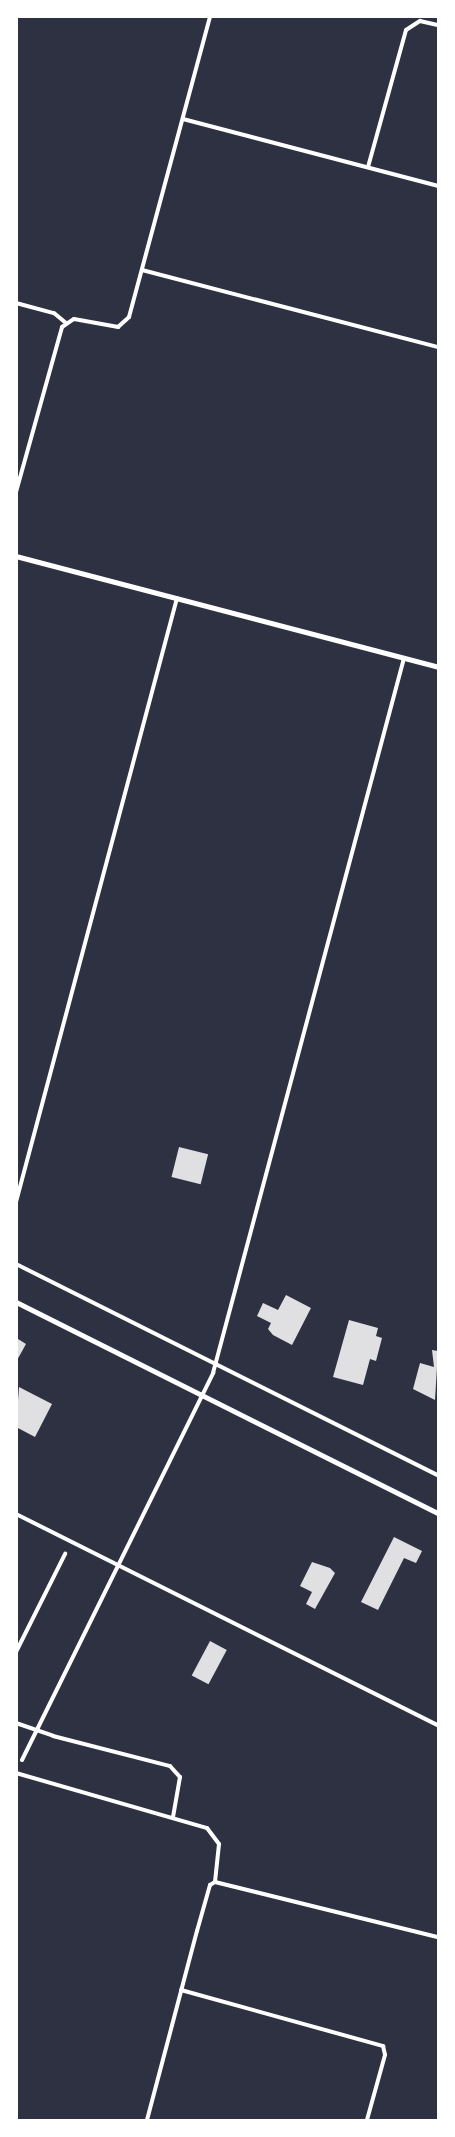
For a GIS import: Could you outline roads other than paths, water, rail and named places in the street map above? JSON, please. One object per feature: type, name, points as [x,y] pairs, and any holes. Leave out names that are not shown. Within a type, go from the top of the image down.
[{"type":"main road","points":[[16,1302],[438,1513]]},
{"type":"street","points":[[16,492],[59,333],[66,323],[79,319],[112,328],[125,323],[142,270],[210,16]]},
{"type":"street","points":[[368,167],[405,30],[420,21],[438,25]]},
{"type":"street","points":[[183,119],[438,186]]},
{"type":"street","points":[[142,270],[438,347]]},
{"type":"street","points":[[16,303],[54,313],[66,323]]},
{"type":"street","points":[[16,556],[438,667]]},
{"type":"street","points":[[16,1202],[177,598]]},
{"type":"street","points":[[22,1760],[204,1396],[215,1365],[404,658]]},
{"type":"street","points":[[16,1264],[438,1475]]},
{"type":"street","points":[[16,1514],[438,1725]]},
{"type":"street","points":[[16,1652],[65,1554]]},
{"type":"street","points":[[16,1723],[39,1728],[53,1736],[170,1766],[180,1777],[173,1816]]},
{"type":"street","points":[[16,1773],[173,1816],[202,1825],[216,1835],[219,1847],[215,1882],[210,1886],[147,2121]]},
{"type":"street","points":[[215,1882],[438,1938]]},
{"type":"street","points":[[181,1990],[384,2047],[385,2055],[367,2121]]}]
